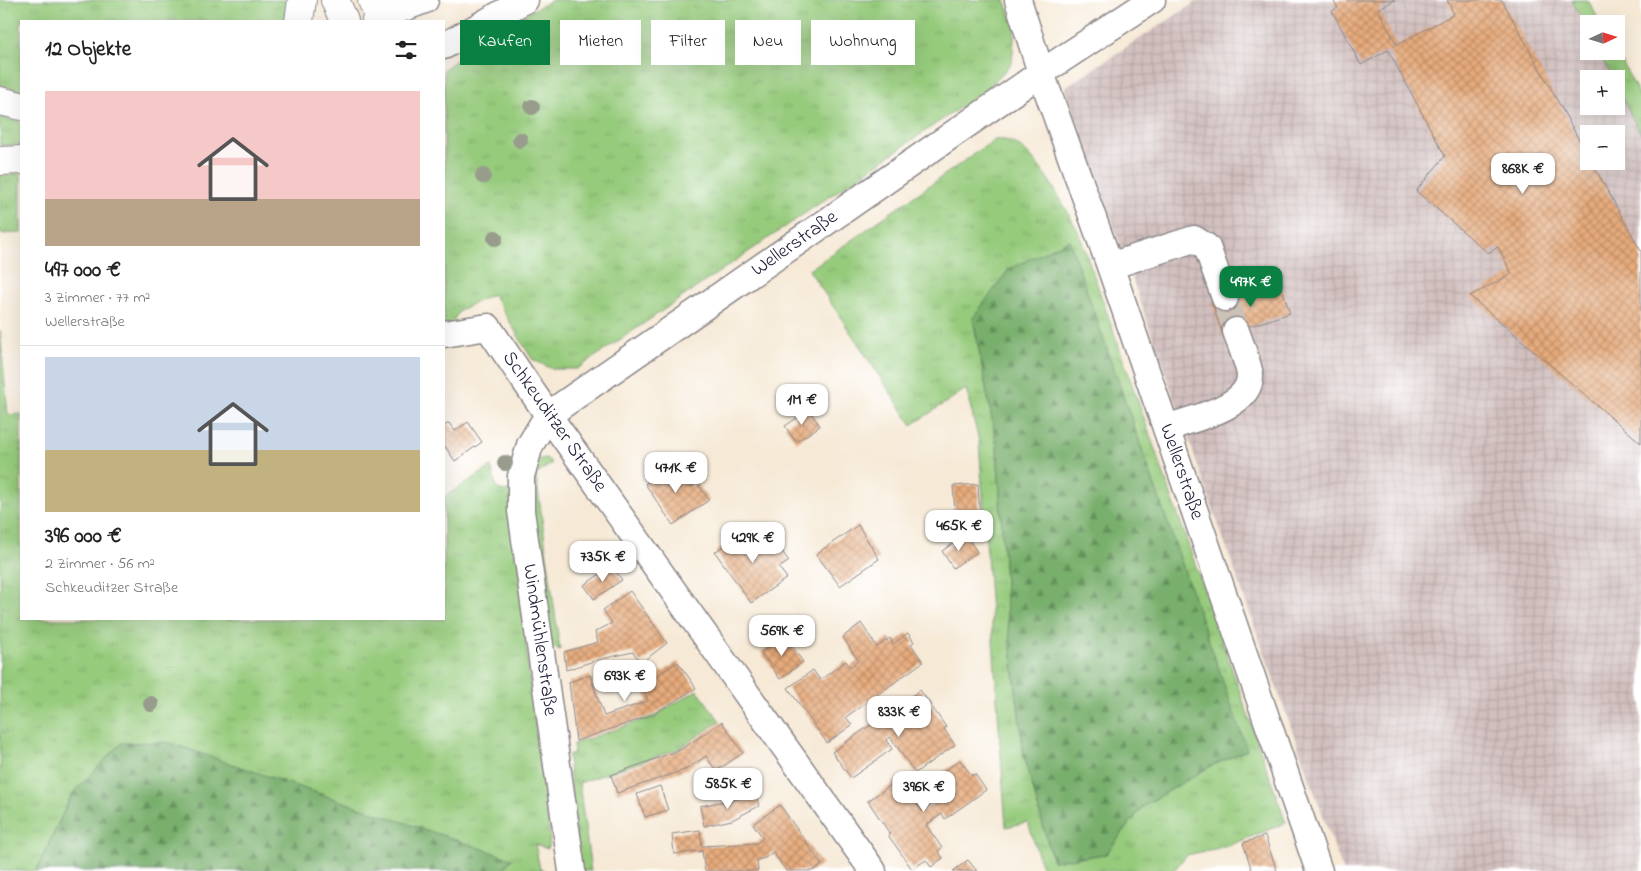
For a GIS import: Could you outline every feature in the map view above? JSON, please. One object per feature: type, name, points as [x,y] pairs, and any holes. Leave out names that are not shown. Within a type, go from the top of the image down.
[{"type":"main road","points":[[299,20],[302,0]]},
{"type":"main road","points":[[335,0],[344,20]]},
{"type":"main road","points":[[0,101],[20,106]]},
{"type":"main road","points":[[0,162],[20,160]]},
{"type":"street","points":[[377,15],[390,13],[425,0]]},
{"type":"street","points":[[445,45],[525,0]]},
{"type":"street","name":"Wellerstraße","points":[[1018,0],[1041,73],[1110,266],[1319,871]]},
{"type":"street","points":[[1041,73],[1152,0]]},
{"type":"street","name":"Wellerstraße","points":[[548,415],[1041,73]]},
{"type":"street","points":[[1110,266],[1194,239],[1207,247],[1225,298]]},
{"type":"street","name":"Schkeuditzer Straße","points":[[445,334],[488,327],[548,415],[873,871]]},
{"type":"street","points":[[1166,428],[1231,405],[1245,393],[1250,376],[1236,331]]},
{"type":"street","name":"Windmühlenstraße","points":[[548,415],[530,445],[521,476],[521,511],[564,828],[572,871]]},
{"type":"shaded area","points":[[1199,0],[1572,0],[1580,16],[1580,60],[1603,60],[1608,70],[1580,70],[1580,115],[1625,115],[1625,103],[1641,134],[1641,871],[1343,871],[1240,586],[1065,87]]},
{"type":"green space","points":[[0,0],[293,0],[283,20],[20,20],[20,91],[0,85]]},
{"type":"green space","points":[[552,0],[1005,0],[1015,27],[1012,63],[987,89],[577,369],[552,369],[532,359],[493,294],[460,310],[451,324],[445,326],[445,68],[460,58],[460,65],[550,65],[550,20],[514,20]]},
{"type":"green space","points":[[1572,0],[1588,0],[1596,15],[1580,16]]},
{"type":"green space","points":[[1603,60],[1621,60],[1641,98],[1641,134],[1625,103],[1625,70],[1608,70]]},
{"type":"green space","points":[[0,117],[20,122],[20,144],[0,146]]},
{"type":"green space","points":[[994,140],[1009,141],[1030,156],[1040,167],[1079,233],[1286,823],[1228,846],[1187,855],[1173,871],[1043,871],[1028,822],[1006,827],[979,441],[966,389],[912,425],[809,270]],"holes":[[[973,318],[1247,750],[1211,766],[1143,806],[1106,854],[1053,861],[1024,756],[1007,615],[997,446]]]},
{"type":"green space","points":[[20,173],[20,233],[0,234],[0,176]]},
{"type":"green space","points":[[1069,240],[1247,750],[1211,766],[1143,806],[1106,854],[1053,861],[1024,756],[1007,615],[997,446],[973,318],[1009,269]]},
{"type":"green space","points":[[0,330],[8,415],[20,414],[20,620],[445,620],[445,496],[491,467],[497,489],[515,493],[529,677],[550,837],[547,849],[535,844],[540,869],[547,871],[502,871],[512,859],[72,794],[36,871],[0,871]]},
{"type":"green space","points":[[546,458],[552,463],[536,475],[560,650],[552,647],[528,501],[532,465],[540,459]]},
{"type":"green space","points":[[697,690],[720,721],[679,749],[579,783],[591,871],[579,871],[568,755],[574,753],[573,744],[654,716]]},
{"type":"green space","points":[[167,742],[512,859],[502,871],[36,871],[72,794],[121,743]]},
{"type":"building","points":[[1333,0],[1395,0],[1378,9],[1397,45],[1454,14],[1447,0],[1502,0],[1580,142],[1580,170],[1596,170],[1641,251],[1641,443],[1470,296],[1512,274],[1498,247],[1488,253],[1416,191],[1445,156],[1388,50],[1361,65],[1332,11],[1338,8]]},
{"type":"building","points":[[1279,280],[1290,313],[1223,335],[1212,303]]},
{"type":"building","points":[[809,410],[820,426],[796,442],[785,426]]},
{"type":"building","points":[[468,422],[482,442],[455,461],[445,446],[445,425],[449,423],[455,431]]},
{"type":"building","points":[[675,463],[692,487],[697,483],[709,500],[673,525],[645,484]]},
{"type":"building","points":[[978,484],[980,520],[956,522],[953,486]]},
{"type":"building","points":[[858,525],[879,559],[840,586],[816,554]]},
{"type":"building","points":[[750,527],[766,549],[775,542],[789,561],[779,568],[787,578],[751,603],[715,552]]},
{"type":"building","points":[[966,535],[977,552],[953,568],[942,551]]},
{"type":"building","points":[[612,566],[622,580],[594,599],[584,585]]},
{"type":"building","points":[[630,591],[667,643],[641,663],[633,652],[597,660],[566,670],[564,652],[598,642],[595,632],[612,623],[603,610]]},
{"type":"building","points":[[861,623],[877,647],[890,638],[893,644],[908,633],[914,642],[911,644],[923,662],[846,717],[852,725],[827,743],[788,688],[813,670],[820,680],[846,661],[850,667],[858,661],[843,637]]},
{"type":"building","points":[[785,636],[803,662],[780,679],[761,652]]},
{"type":"building","points":[[678,662],[696,688],[652,715],[576,741],[569,682],[590,675],[604,716],[648,701],[642,685]]},
{"type":"building","points":[[920,690],[946,727],[944,729],[955,745],[915,773],[890,737],[886,740],[892,749],[851,778],[832,752]]},
{"type":"building","points":[[722,722],[743,753],[716,771],[706,756],[687,769],[617,793],[611,775],[680,750]]},
{"type":"building","points":[[960,760],[972,776],[975,774],[986,790],[945,819],[942,814],[926,825],[942,848],[938,851],[943,858],[931,867],[926,860],[912,869],[888,835],[890,834],[868,801],[899,779],[922,811],[945,795],[933,779]]},
{"type":"building","points":[[660,786],[668,810],[645,817],[637,794]]},
{"type":"building","points":[[756,795],[759,806],[732,820],[704,826],[700,806]]},
{"type":"building","points":[[780,805],[822,865],[813,871],[786,871],[773,852],[765,858],[757,860],[758,871],[705,871],[702,851],[674,854],[672,834],[700,830],[702,846],[757,843],[763,838],[753,824]]},
{"type":"building","points":[[1265,836],[1277,871],[1252,871],[1243,843]]},
{"type":"building","points":[[968,860],[977,871],[953,871]]},
{"type":"tunnel","points":[[1225,298],[1236,331]]}]
